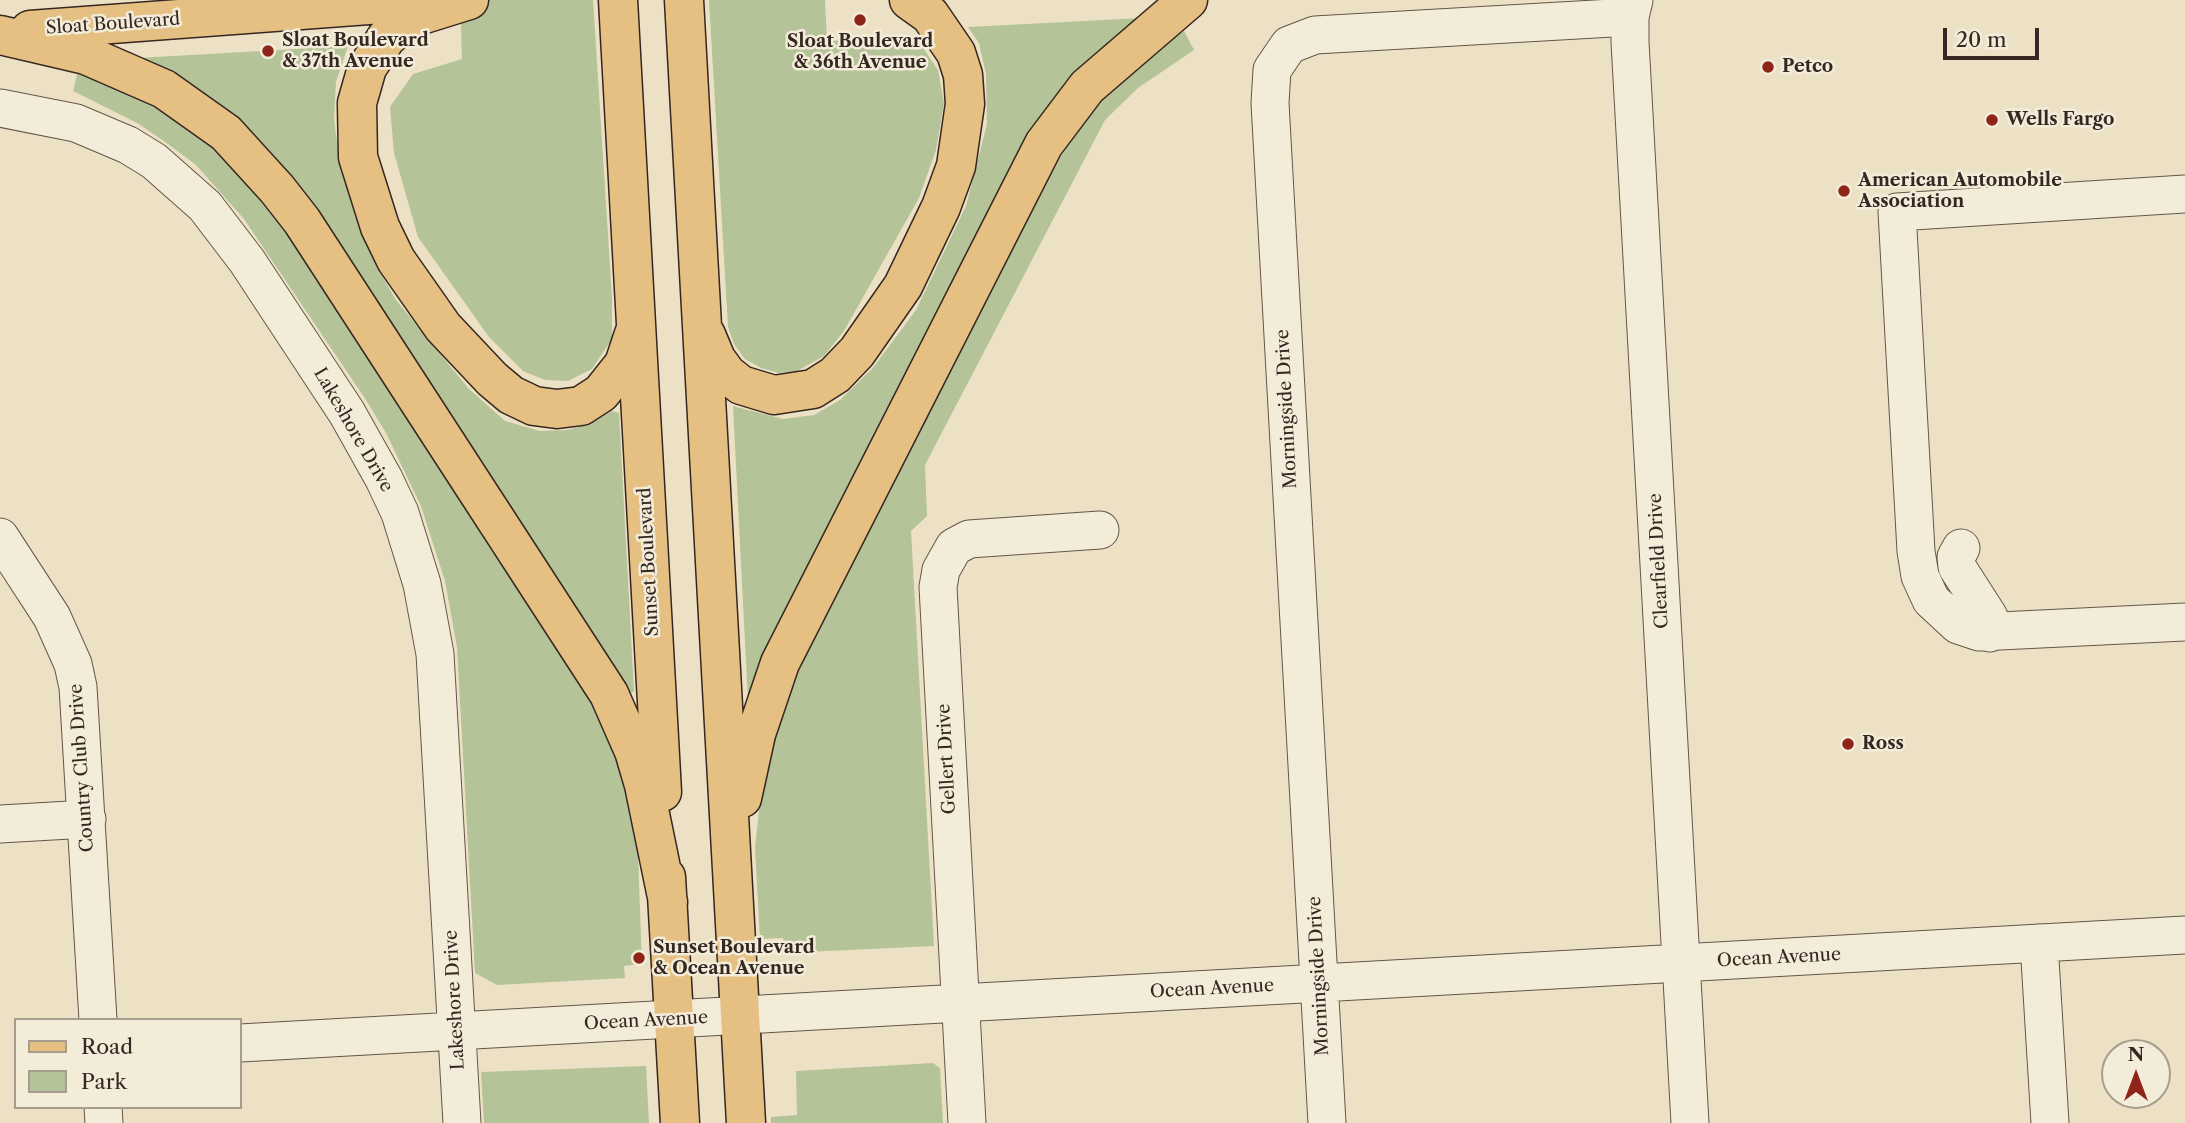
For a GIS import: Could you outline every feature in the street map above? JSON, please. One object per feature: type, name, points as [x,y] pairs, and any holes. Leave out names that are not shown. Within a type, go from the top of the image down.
[{"type":"main road","name":"Sloat Boulevard","points":[[0,33],[436,0]]},
{"type":"main road","points":[[469,0],[402,24],[386,38],[373,55],[363,81],[357,103],[358,157],[366,190],[396,260],[443,327],[469,357],[511,395],[534,405],[557,409],[581,405],[601,393],[624,364],[636,326]]},
{"type":"main road","name":"Sunset Boulevard","points":[[618,0],[680,1123]]},
{"type":"main road","points":[[684,0],[746,1123]]},
{"type":"main road","points":[[702,322],[708,343],[727,374],[741,385],[774,395],[813,389],[835,375],[880,321],[903,286],[941,207],[956,166],[965,104],[963,75],[956,53],[930,15],[909,0]]},
{"type":"main road","points":[[734,905],[736,850],[746,771],[765,700],[780,663],[1044,144],[1087,87],[1188,0]]},
{"type":"main road","points":[[0,33],[86,55],[164,89],[226,133],[285,199],[609,694],[631,743],[644,785],[668,902]]},
{"type":"street","name":"Clearfield Drive","points":[[1632,8],[1690,1123]]},
{"type":"street","name":"Morningside Drive","points":[[1327,1123],[1270,117],[1272,70],[1289,45],[1315,35],[1632,8]]},
{"type":"street","name":"Lakeshore Drive","points":[[0,108],[75,123],[128,145],[154,161],[205,206],[247,261],[347,412],[400,513],[419,572],[435,654],[462,1123]]},
{"type":"street","points":[[2185,194],[1896,212],[1920,576],[1931,600],[1948,618],[1968,629],[1990,633],[2185,622]]},
{"type":"street","name":"Gellert Drive","points":[[967,1123],[939,587],[941,570],[954,547],[969,539],[1100,530]]},
{"type":"street","name":"Country Club Drive","points":[[0,537],[52,617],[72,664],[81,711],[98,1018]]},
{"type":"street","points":[[1961,548],[1956,557],[1957,567],[1989,617],[1990,633]]},
{"type":"street","points":[[0,824],[87,819]]},
{"type":"street","name":"Ocean Avenue","points":[[242,1043],[2185,935]]},
{"type":"street","points":[[2039,943],[2050,1123]]},
{"type":"green space","points":[[460,0],[593,0],[612,298],[612,339],[592,369],[568,381],[545,380],[523,371],[489,337],[418,237],[394,153],[390,107],[413,74],[462,59]]},
{"type":"green space","points":[[709,0],[825,0],[827,41],[915,36],[938,70],[944,103],[936,150],[919,198],[844,331],[824,356],[797,371],[779,373],[761,368],[745,359],[734,344],[728,327]]},
{"type":"green space","points":[[1142,18],[1102,49],[1062,88],[1001,186],[748,701],[733,406],[783,419],[814,415],[840,400],[872,369],[916,310],[966,206],[987,124],[986,74],[979,43],[968,27]]},
{"type":"green space","points":[[1184,31],[1194,50],[1138,88],[1105,120],[925,465],[927,516],[911,531],[934,946],[785,953],[783,938],[760,939],[755,848],[763,774],[787,693],[878,503],[1063,153],[1097,101],[1132,68]]},
{"type":"green space","points":[[348,46],[336,82],[334,119],[339,157],[354,210],[375,264],[396,300],[468,388],[505,421],[540,431],[567,430],[591,424],[612,411],[619,413],[634,691],[629,695],[281,169],[138,58]]},
{"type":"green space","points":[[78,71],[108,79],[199,130],[281,212],[487,544],[593,701],[619,757],[633,810],[638,855],[642,964],[624,966],[625,978],[497,985],[475,973],[457,647],[445,581],[421,506],[386,433],[366,400],[244,219],[196,165],[168,144],[139,124],[73,91]]},
{"type":"green space","points":[[933,1063],[940,1068],[943,1123],[771,1123],[771,1117],[797,1115],[796,1071]]},
{"type":"green space","points":[[646,1066],[649,1123],[484,1123],[481,1072]]},
{"type":"place","name":"Sloat Boulevard & 36th Avenue","points":[[860,20]]},
{"type":"place","name":"Sloat Boulevard & 37th Avenue","points":[[268,51]]},
{"type":"place","name":"Petco","points":[[1768,67]]},
{"type":"place","name":"Wells Fargo","points":[[1992,120]]},
{"type":"place","name":"American Automobile Association","points":[[1844,191]]},
{"type":"place","name":"Ross","points":[[1848,744]]},
{"type":"place","name":"Sunset Boulevard & Ocean Avenue","points":[[639,958]]}]
